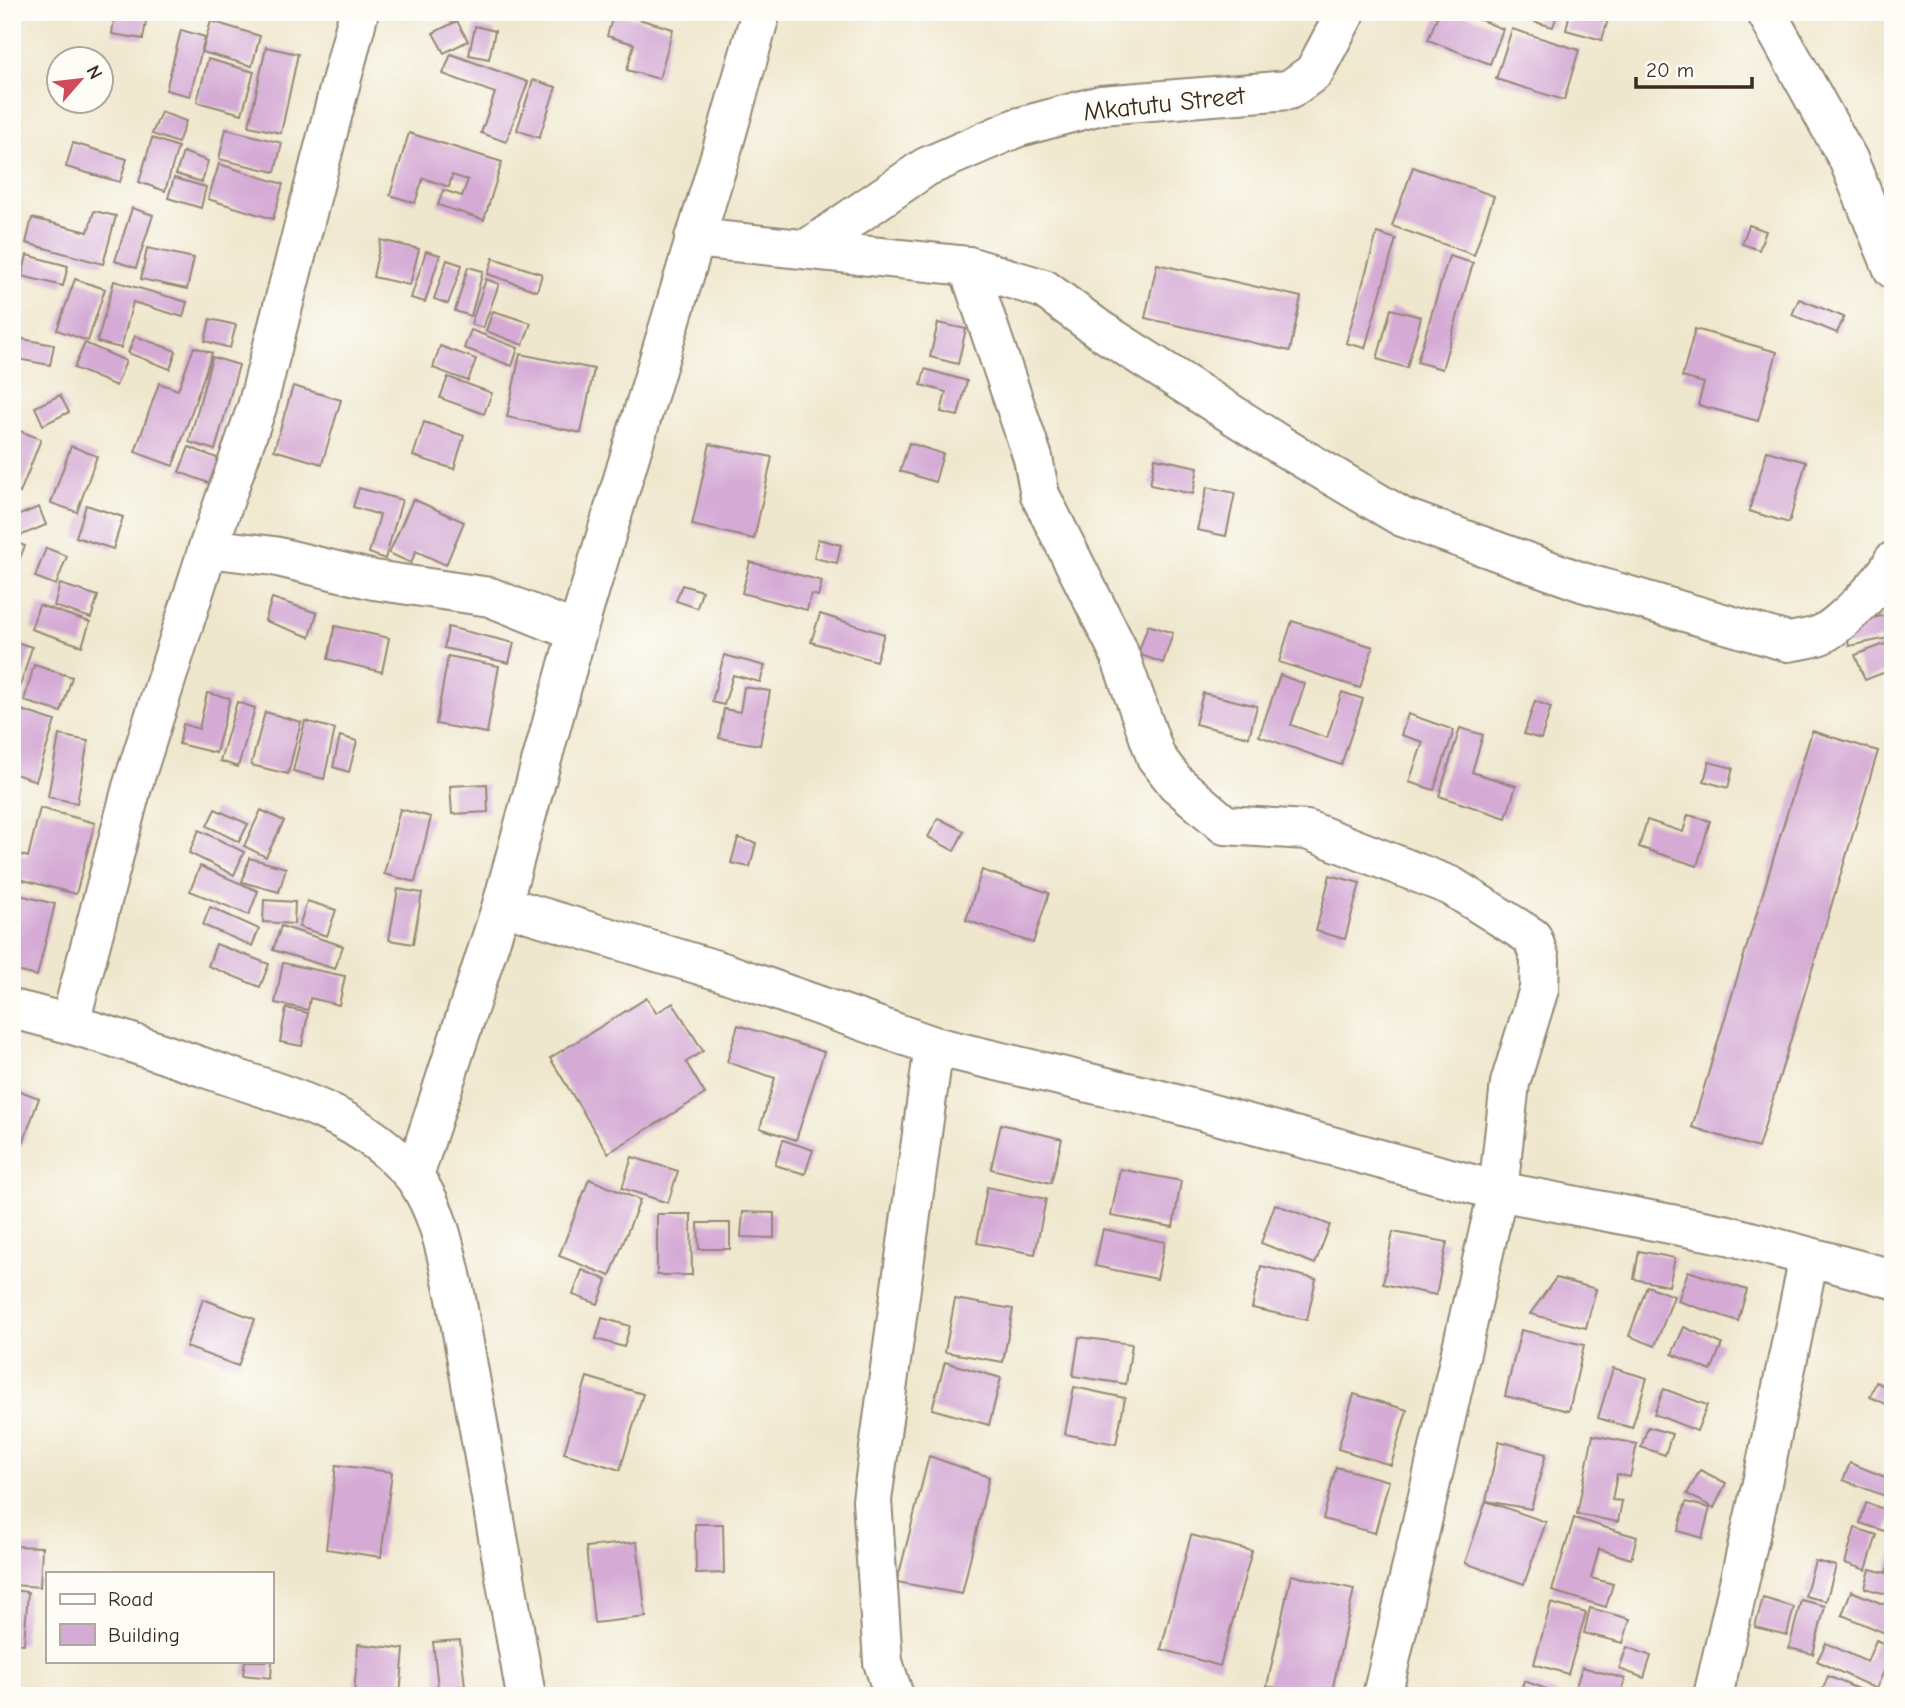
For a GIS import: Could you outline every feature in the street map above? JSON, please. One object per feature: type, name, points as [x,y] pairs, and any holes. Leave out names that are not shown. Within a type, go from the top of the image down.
[{"type":"street","points":[[70,1023],[132,787],[208,548],[257,407],[359,12]]},
{"type":"street","points":[[414,1175],[502,905],[577,632],[761,12]]},
{"type":"street","name":"Mkatutu Street","points":[[807,249],[926,167],[1016,128],[1101,105],[1289,90],[1314,72],[1346,12]]},
{"type":"street","points":[[1766,12],[1848,159],[1893,269]]},
{"type":"street","points":[[694,238],[968,266],[1044,289],[1100,330],[1273,441],[1402,517],[1582,582],[1788,642],[1822,634],[1868,596],[1893,561]]},
{"type":"street","points":[[968,266],[1033,458],[1040,495],[1117,648],[1156,757],[1176,783],[1225,825],[1307,830],[1451,886],[1532,937],[1540,959],[1539,989],[1510,1083],[1497,1191],[1382,1696]]},
{"type":"street","points":[[208,548],[274,556],[374,580],[490,597],[577,632]]},
{"type":"street","points":[[502,905],[723,972],[934,1046],[1161,1100],[1497,1191],[1728,1235],[1893,1279]]},
{"type":"street","points":[[12,1009],[70,1023],[303,1101],[349,1122],[380,1143],[414,1175],[442,1234],[456,1298],[526,1696]]},
{"type":"street","points":[[894,1696],[883,1662],[872,1500],[934,1046]]},
{"type":"street","points":[[1713,1696],[1762,1483],[1809,1257]]},
{"type":"building","points":[[115,12],[147,16],[143,39],[112,34]]},
{"type":"building","points":[[614,12],[673,29],[659,79],[627,70],[634,44],[607,36]]},
{"type":"building","points":[[1439,12],[1461,12],[1503,29],[1490,64],[1428,40]]},
{"type":"building","points":[[1538,12],[1558,12],[1553,27],[1535,22]]},
{"type":"building","points":[[1570,12],[1610,12],[1602,40],[1566,30]]},
{"type":"building","points":[[211,21],[260,36],[252,66],[202,52]]},
{"type":"building","points":[[457,21],[468,41],[444,53],[433,33]]},
{"type":"building","points":[[475,26],[495,31],[489,59],[469,55]]},
{"type":"building","points":[[1512,29],[1579,50],[1564,100],[1496,79]]},
{"type":"building","points":[[181,30],[205,37],[190,96],[166,90]]},
{"type":"building","points":[[266,47],[298,54],[281,133],[249,126]]},
{"type":"building","points":[[451,54],[528,82],[506,142],[481,133],[495,93],[443,74]]},
{"type":"building","points":[[208,59],[254,72],[242,114],[197,102]]},
{"type":"building","points":[[533,80],[556,87],[539,138],[517,130]]},
{"type":"building","points":[[161,112],[186,121],[178,143],[152,134]]},
{"type":"building","points":[[226,129],[282,143],[275,172],[219,159]]},
{"type":"building","points":[[409,133],[502,162],[484,220],[438,205],[443,190],[462,196],[468,180],[452,175],[449,187],[423,178],[415,203],[390,195]]},
{"type":"building","points":[[152,138],[178,147],[165,191],[139,182]]},
{"type":"building","points":[[73,143],[127,159],[120,182],[66,167]]},
{"type":"building","points":[[183,152],[208,161],[202,182],[176,174]]},
{"type":"building","points":[[219,164],[283,184],[273,219],[208,199]]},
{"type":"building","points":[[1413,167],[1494,196],[1474,255],[1392,226]]},
{"type":"building","points":[[174,178],[206,187],[201,208],[168,198]]},
{"type":"building","points":[[132,208],[153,215],[136,268],[115,261]]},
{"type":"building","points":[[94,211],[116,216],[103,264],[26,243],[32,218],[88,232]]},
{"type":"building","points":[[1749,225],[1766,231],[1759,250],[1742,244]]},
{"type":"building","points":[[1377,233],[1396,239],[1365,348],[1346,343]]},
{"type":"building","points":[[381,240],[419,249],[410,285],[373,277]]},
{"type":"building","points":[[147,248],[194,258],[187,289],[141,279]]},
{"type":"building","points":[[426,251],[440,255],[425,302],[411,298]]},
{"type":"building","points":[[27,255],[68,266],[63,286],[22,276]]},
{"type":"building","points":[[1449,256],[1473,263],[1442,369],[1417,362]]},
{"type":"building","points":[[493,258],[542,274],[537,291],[488,274]]},
{"type":"building","points":[[447,260],[462,265],[448,304],[434,299]]},
{"type":"building","points":[[1157,264],[1301,297],[1290,351],[1145,318]]},
{"type":"building","points":[[468,267],[483,271],[471,316],[455,311]]},
{"type":"building","points":[[75,279],[105,289],[88,341],[57,330]]},
{"type":"building","points":[[486,279],[499,284],[483,328],[471,324]]},
{"type":"building","points":[[114,281],[187,302],[183,317],[133,302],[121,348],[97,342]]},
{"type":"building","points":[[1799,299],[1844,317],[1837,333],[1792,315]]},
{"type":"building","points":[[1391,309],[1421,317],[1407,368],[1377,359]]},
{"type":"building","points":[[493,311],[531,323],[523,345],[486,331]]},
{"type":"building","points":[[210,319],[236,325],[230,348],[205,341]]},
{"type":"building","points":[[938,323],[966,329],[958,364],[930,357]]},
{"type":"building","points":[[1695,329],[1777,352],[1758,421],[1698,405],[1704,383],[1682,377]]},
{"type":"building","points":[[471,330],[518,348],[512,366],[464,348]]},
{"type":"building","points":[[135,336],[176,351],[170,369],[128,353]]},
{"type":"building","points":[[12,337],[54,345],[50,365],[12,358]]},
{"type":"building","points":[[85,343],[126,361],[116,386],[74,368]]},
{"type":"building","points":[[440,346],[476,359],[468,381],[433,368]]},
{"type":"building","points":[[194,347],[212,353],[173,466],[135,452],[159,383],[178,390]]},
{"type":"building","points":[[520,354],[594,369],[581,433],[507,417]]},
{"type":"building","points":[[212,357],[239,365],[215,450],[189,442]]},
{"type":"building","points":[[925,369],[967,381],[958,416],[941,412],[946,392],[921,385]]},
{"type":"building","points":[[448,377],[492,393],[484,414],[440,398]]},
{"type":"building","points":[[293,386],[341,400],[322,464],[274,450]]},
{"type":"building","points":[[60,395],[69,412],[43,425],[35,407]]},
{"type":"building","points":[[424,422],[464,436],[454,469],[413,456]]},
{"type":"building","points":[[17,430],[41,439],[20,493],[12,490],[12,442]]},
{"type":"building","points":[[909,443],[943,454],[935,482],[900,471]]},
{"type":"building","points":[[710,444],[772,457],[754,539],[692,525]]},
{"type":"building","points":[[71,446],[97,456],[77,512],[51,503]]},
{"type":"building","points":[[189,447],[227,462],[217,486],[179,472]]},
{"type":"building","points":[[1767,451],[1806,462],[1789,523],[1749,511]]},
{"type":"building","points":[[1155,458],[1198,467],[1193,494],[1150,485]]},
{"type":"building","points":[[1207,487],[1235,493],[1226,536],[1197,530]]},
{"type":"building","points":[[359,488],[402,500],[385,559],[369,553],[380,515],[353,507]]},
{"type":"building","points":[[413,499],[464,522],[446,565],[416,551],[411,563],[389,553]]},
{"type":"building","points":[[86,505],[123,517],[113,549],[76,537]]},
{"type":"building","points":[[39,507],[46,525],[15,538],[12,518]]},
{"type":"building","points":[[818,539],[841,545],[837,563],[814,558]]},
{"type":"building","points":[[12,541],[25,546],[12,576]]},
{"type":"building","points":[[46,548],[67,556],[56,585],[35,577]]},
{"type":"building","points":[[750,562],[822,581],[818,596],[811,594],[807,610],[742,593]]},
{"type":"building","points":[[60,584],[98,596],[91,618],[54,606]]},
{"type":"building","points":[[682,585],[702,591],[697,608],[676,601]]},
{"type":"building","points":[[272,598],[317,613],[310,637],[265,621]]},
{"type":"building","points":[[39,605],[90,622],[82,646],[31,629]]},
{"type":"building","points":[[820,614],[884,634],[876,661],[811,642]]},
{"type":"building","points":[[1893,614],[1893,637],[1849,646],[1844,623]]},
{"type":"building","points":[[1292,621],[1373,647],[1360,688],[1279,662]]},
{"type":"building","points":[[1148,625],[1173,633],[1163,663],[1138,654]]},
{"type":"building","points":[[335,626],[389,638],[382,672],[328,659]]},
{"type":"building","points":[[448,627],[514,643],[509,663],[444,648]]},
{"type":"building","points":[[12,641],[32,647],[20,687],[12,685]]},
{"type":"building","points":[[1893,641],[1893,669],[1865,680],[1855,655]]},
{"type":"building","points":[[724,655],[765,666],[760,682],[733,675],[724,705],[712,702]]},
{"type":"building","points":[[448,656],[499,666],[487,733],[436,724]]},
{"type":"building","points":[[34,665],[72,677],[61,712],[24,701]]},
{"type":"building","points":[[1280,675],[1305,684],[1291,725],[1327,738],[1342,692],[1363,699],[1341,765],[1259,736]]},
{"type":"building","points":[[744,687],[770,691],[760,745],[719,738],[724,709],[740,712]]},
{"type":"building","points":[[207,693],[230,698],[216,753],[179,744],[183,724],[199,729]]},
{"type":"building","points":[[1203,693],[1257,706],[1249,737],[1195,724]]},
{"type":"building","points":[[1535,701],[1551,707],[1541,739],[1524,734]]},
{"type":"building","points":[[237,702],[255,708],[238,767],[220,761]]},
{"type":"building","points":[[12,707],[55,721],[36,781],[12,773]]},
{"type":"building","points":[[265,712],[301,722],[288,774],[251,765]]},
{"type":"building","points":[[1408,714],[1454,730],[1434,790],[1409,782],[1423,742],[1401,735]]},
{"type":"building","points":[[305,721],[335,729],[324,779],[293,771]]},
{"type":"building","points":[[1460,728],[1483,735],[1472,772],[1516,786],[1506,818],[1439,796]]},
{"type":"building","points":[[1812,731],[1878,751],[1758,1148],[1692,1127]]},
{"type":"building","points":[[59,735],[88,741],[77,803],[48,797]]},
{"type":"building","points":[[340,736],[357,741],[349,772],[333,767]]},
{"type":"building","points":[[1709,762],[1733,768],[1728,788],[1704,781]]},
{"type":"building","points":[[487,784],[488,812],[452,814],[450,786]]},
{"type":"building","points":[[40,808],[95,823],[76,894],[12,877],[12,852],[28,857]]},
{"type":"building","points":[[215,809],[248,824],[239,842],[207,826]]},
{"type":"building","points":[[400,809],[431,817],[415,882],[384,874]]},
{"type":"building","points":[[261,810],[284,821],[266,857],[244,846]]},
{"type":"building","points":[[1688,815],[1710,821],[1697,866],[1639,847],[1647,820],[1683,832]]},
{"type":"building","points":[[938,818],[964,831],[954,851],[928,837]]},
{"type":"building","points":[[199,830],[244,852],[234,875],[189,853]]},
{"type":"building","points":[[738,838],[756,843],[750,867],[731,863]]},
{"type":"building","points":[[249,858],[286,868],[279,892],[242,882]]},
{"type":"building","points":[[200,866],[258,891],[249,915],[190,891]]},
{"type":"building","points":[[982,870],[1049,893],[1033,943],[966,920]]},
{"type":"building","points":[[1330,875],[1360,883],[1345,939],[1316,931]]},
{"type":"building","points":[[398,889],[422,893],[413,944],[389,940]]},
{"type":"building","points":[[12,893],[55,904],[37,976],[12,970]]},
{"type":"building","points":[[264,900],[295,902],[294,924],[263,922]]},
{"type":"building","points":[[307,901],[336,910],[327,936],[299,927]]},
{"type":"building","points":[[210,907],[259,929],[252,946],[203,925]]},
{"type":"building","points":[[281,926],[343,946],[335,969],[273,950]]},
{"type":"building","points":[[216,944],[269,964],[260,987],[208,966]]},
{"type":"building","points":[[283,963],[345,976],[339,1005],[310,998],[308,1010],[275,1003]]},
{"type":"building","points":[[647,998],[656,1013],[673,1003],[703,1051],[686,1062],[705,1094],[608,1153],[550,1058]]},
{"type":"building","points":[[286,1008],[308,1013],[302,1046],[280,1042]]},
{"type":"building","points":[[738,1025],[824,1052],[796,1140],[760,1128],[775,1078],[727,1062]]},
{"type":"building","points":[[12,1088],[39,1098],[22,1146],[12,1143]]},
{"type":"building","points":[[1001,1124],[1062,1139],[1051,1183],[991,1169]]},
{"type":"building","points":[[783,1140],[813,1150],[805,1174],[775,1165]]},
{"type":"building","points":[[632,1157],[678,1171],[668,1203],[622,1188]]},
{"type":"building","points":[[1120,1169],[1181,1181],[1173,1227],[1111,1216]]},
{"type":"building","points":[[589,1179],[640,1200],[610,1276],[559,1256]]},
{"type":"building","points":[[987,1187],[1046,1199],[1035,1254],[977,1243]]},
{"type":"building","points":[[1275,1204],[1330,1225],[1315,1264],[1261,1243]]},
{"type":"building","points":[[743,1212],[774,1213],[774,1238],[741,1237]]},
{"type":"building","points":[[657,1214],[691,1214],[692,1275],[657,1275]]},
{"type":"building","points":[[698,1223],[730,1223],[730,1249],[699,1249]]},
{"type":"building","points":[[1103,1229],[1165,1242],[1157,1279],[1095,1266]]},
{"type":"building","points":[[1393,1232],[1447,1242],[1436,1295],[1383,1284]]},
{"type":"building","points":[[1639,1251],[1675,1258],[1669,1286],[1634,1279]]},
{"type":"building","points":[[1261,1266],[1316,1279],[1307,1320],[1252,1308]]},
{"type":"building","points":[[582,1270],[607,1280],[598,1304],[573,1295]]},
{"type":"building","points":[[1688,1271],[1747,1290],[1738,1321],[1678,1301]]},
{"type":"building","points":[[1556,1278],[1596,1289],[1586,1328],[1530,1314]]},
{"type":"building","points":[[1647,1286],[1674,1296],[1655,1346],[1629,1336]]},
{"type":"building","points":[[203,1299],[255,1319],[238,1366],[186,1347]]},
{"type":"building","points":[[955,1299],[1013,1309],[1003,1362],[945,1352]]},
{"type":"building","points":[[602,1318],[630,1326],[624,1347],[596,1339]]},
{"type":"building","points":[[1684,1327],[1722,1344],[1711,1371],[1672,1354]]},
{"type":"building","points":[[1521,1330],[1584,1345],[1569,1411],[1505,1396]]},
{"type":"building","points":[[1079,1337],[1132,1344],[1126,1384],[1073,1376]]},
{"type":"building","points":[[945,1362],[1001,1378],[989,1425],[932,1409]]},
{"type":"building","points":[[1613,1368],[1647,1378],[1632,1428],[1598,1418]]},
{"type":"building","points":[[587,1377],[643,1394],[620,1470],[564,1453]]},
{"type":"building","points":[[1876,1382],[1893,1390],[1893,1407],[1870,1397]]},
{"type":"building","points":[[1074,1387],[1125,1398],[1116,1444],[1065,1434]]},
{"type":"building","points":[[1664,1389],[1707,1405],[1697,1431],[1654,1414]]},
{"type":"building","points":[[1354,1394],[1407,1410],[1391,1465],[1338,1449]]},
{"type":"building","points":[[1648,1427],[1672,1434],[1665,1455],[1641,1447]]},
{"type":"building","points":[[1593,1435],[1637,1444],[1630,1477],[1617,1474],[1612,1500],[1622,1501],[1618,1522],[1577,1514]]},
{"type":"building","points":[[1499,1441],[1546,1454],[1531,1509],[1486,1501]]},
{"type":"building","points":[[929,1456],[989,1477],[962,1594],[897,1582]]},
{"type":"building","points":[[1850,1463],[1893,1480],[1893,1499],[1843,1480]]},
{"type":"building","points":[[336,1465],[392,1472],[381,1557],[326,1549]]},
{"type":"building","points":[[1336,1467],[1389,1481],[1375,1533],[1323,1519]]},
{"type":"building","points":[[1700,1470],[1726,1483],[1714,1508],[1687,1494]]},
{"type":"building","points":[[1486,1501],[1546,1522],[1524,1584],[1465,1563]]},
{"type":"building","points":[[1686,1502],[1710,1508],[1702,1538],[1678,1531]]},
{"type":"building","points":[[1866,1503],[1893,1512],[1887,1532],[1860,1523]]},
{"type":"building","points":[[1574,1518],[1637,1537],[1631,1559],[1599,1549],[1591,1578],[1613,1584],[1606,1607],[1552,1591]]},
{"type":"building","points":[[695,1524],[723,1524],[724,1573],[696,1574]]},
{"type":"building","points":[[1855,1528],[1877,1535],[1866,1570],[1845,1563]]},
{"type":"building","points":[[1191,1535],[1252,1551],[1220,1666],[1161,1649]]},
{"type":"building","points":[[637,1542],[646,1617],[594,1623],[586,1547]]},
{"type":"building","points":[[12,1546],[42,1547],[40,1587],[12,1585]]},
{"type":"building","points":[[1892,1551],[1893,1596],[1865,1588],[1870,1569],[1886,1573]]},
{"type":"building","points":[[1815,1561],[1836,1566],[1826,1601],[1805,1596]]},
{"type":"building","points":[[1291,1575],[1354,1589],[1331,1696],[1311,1696],[1267,1686]]},
{"type":"building","points":[[12,1590],[28,1592],[24,1644],[12,1643]]},
{"type":"building","points":[[1851,1591],[1893,1608],[1893,1620],[1887,1634],[1842,1615]]},
{"type":"building","points":[[1763,1598],[1794,1607],[1787,1635],[1755,1627]]},
{"type":"building","points":[[1801,1600],[1825,1606],[1813,1654],[1789,1648]]},
{"type":"building","points":[[1551,1603],[1586,1613],[1568,1674],[1534,1664]]},
{"type":"building","points":[[1590,1608],[1630,1619],[1623,1643],[1584,1633]]},
{"type":"building","points":[[460,1640],[466,1696],[439,1696],[433,1642]]},
{"type":"building","points":[[1876,1640],[1893,1648],[1893,1651],[1876,1689],[1817,1661],[1826,1643],[1867,1662]]},
{"type":"building","points":[[358,1644],[404,1649],[400,1696],[354,1695]]},
{"type":"building","points":[[1627,1647],[1651,1656],[1644,1678],[1619,1669]]},
{"type":"building","points":[[245,1662],[272,1662],[271,1678],[243,1675]]},
{"type":"building","points":[[1582,1667],[1625,1679],[1620,1696],[1594,1696],[1575,1690]]},
{"type":"building","points":[[1828,1676],[1874,1696],[1821,1694]]},
{"type":"building","points":[[1524,1681],[1555,1692],[1554,1696],[1519,1696]]},
{"type":"building","points":[[725,1689],[746,1692],[745,1696],[724,1696]]}]
